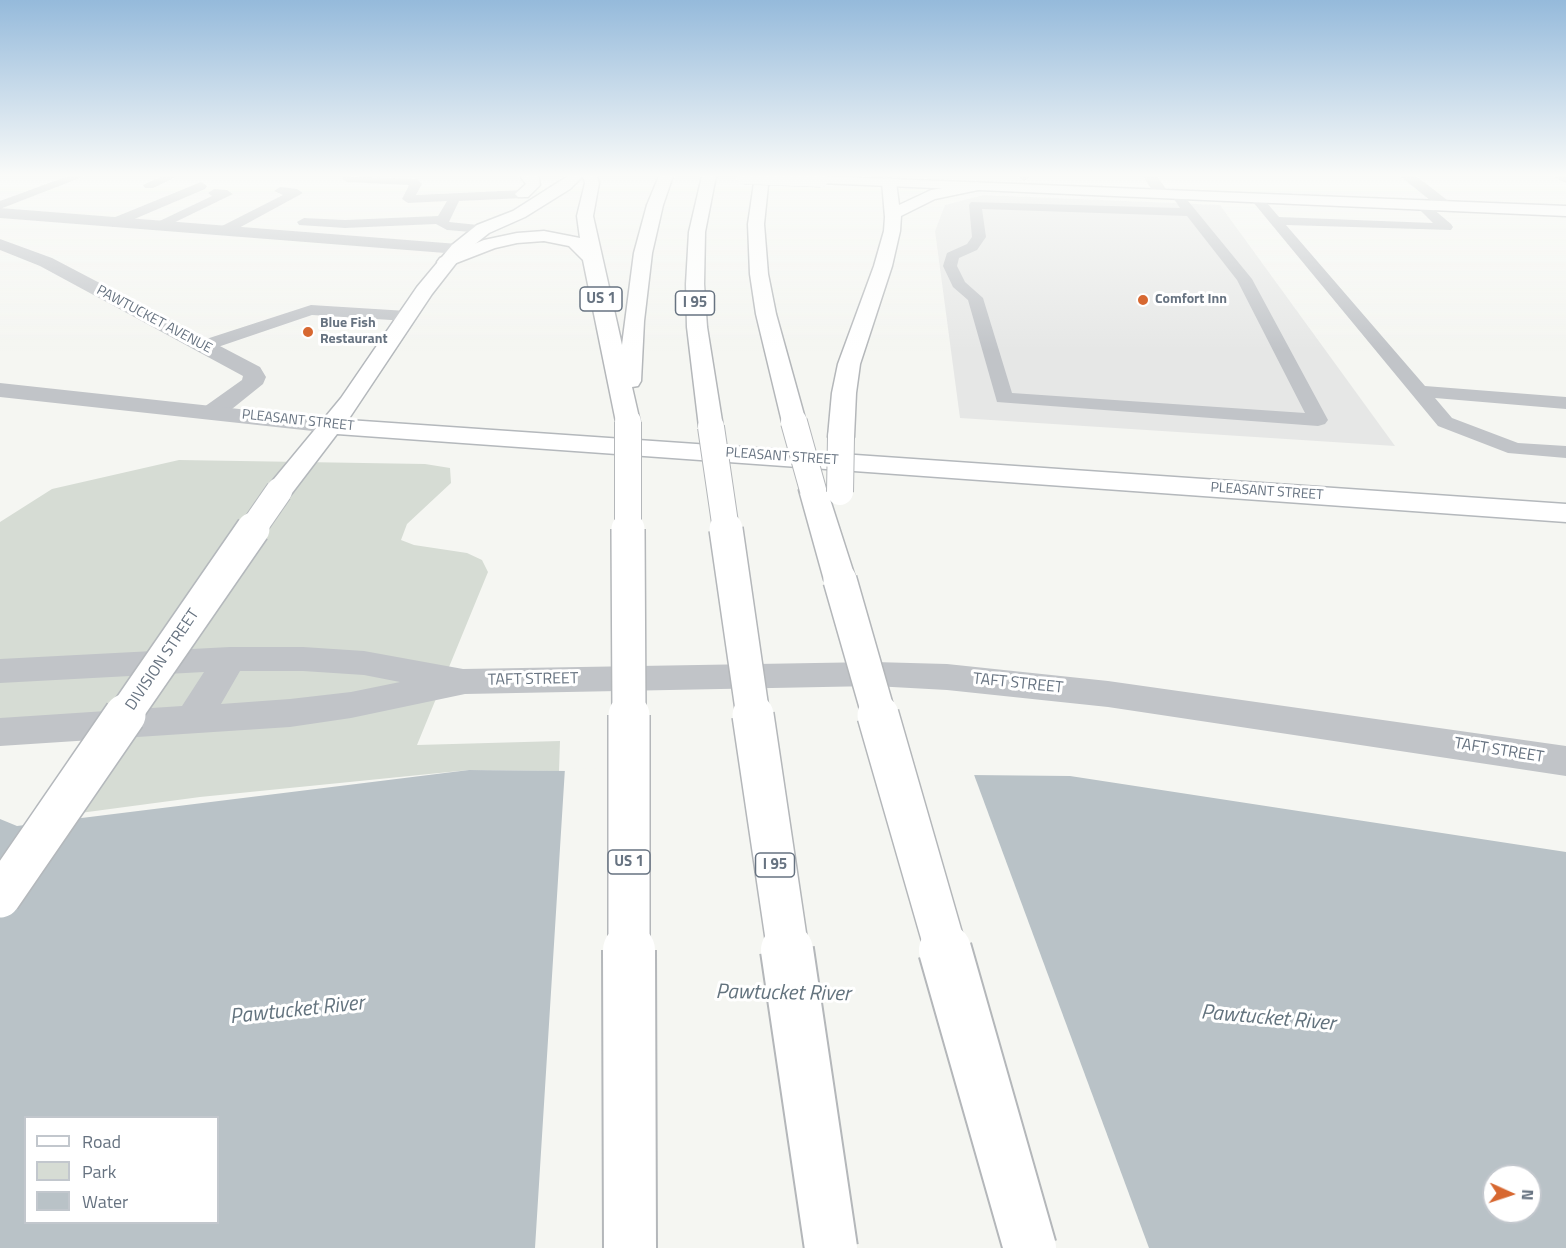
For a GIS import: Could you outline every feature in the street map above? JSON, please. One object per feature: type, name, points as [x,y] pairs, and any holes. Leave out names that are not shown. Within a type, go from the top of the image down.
[{"type":"main road","name":"DIVISION STREET","points":[[0,897],[279,491],[365,380],[407,316],[452,256],[477,234]]},
{"type":"main road","name":"US 1","points":[[588,234],[628,422],[630,1248]]},
{"type":"main road","points":[[628,422],[631,352],[639,274],[648,234]]},
{"type":"main road","name":"I 95","points":[[697,234],[695,284],[698,327],[711,428],[831,1248]]},
{"type":"main road","points":[[757,234],[759,274],[768,325],[794,422],[827,491],[840,580],[1030,1248]]},
{"type":"main road","points":[[827,491],[841,437],[844,393],[849,364],[887,252],[890,234]]},
{"type":"main road","points":[[452,256],[517,238],[544,236],[575,242],[592,258]]},
{"type":"main road","name":"PLEASANT STREET","points":[[331,426],[1566,513]]},
{"type":"street","points":[[0,244],[13,234]]},
{"type":"street","points":[[243,234],[452,256]]},
{"type":"street","name":"PAWTUCKET AVENUE","points":[[0,244],[46,262],[252,372],[255,377],[252,384],[213,412]]},
{"type":"street","name":"PLEASANT STREET","points":[[0,390],[331,426]]},
{"type":"street","points":[[193,719],[230,659]]},
{"type":"street","name":"TAFT STREET","points":[[0,671],[230,659],[303,659],[364,663],[465,681]]},
{"type":"street","name":"TAFT STREET","points":[[0,732],[290,712],[351,705],[465,681],[874,674],[947,677],[1190,704],[1566,761]]},
{"type":"lane","points":[[979,234],[972,247],[952,256],[950,266],[958,284],[975,298],[1004,398],[1318,420],[1244,279],[1208,234]]},
{"type":"lane","points":[[1287,234],[1445,422],[1515,449],[1566,452]]},
{"type":"lane","points":[[203,346],[311,309],[407,316]]},
{"type":"lane","points":[[1419,391],[1566,403]]},
{"type":"shaded area","points":[[935,234],[1241,234],[1395,446],[960,418]]},
{"type":"green space","points":[[179,460],[425,464],[450,468],[451,483],[407,524],[401,540],[414,545],[467,553],[482,560],[488,572],[417,745],[560,741],[559,771],[469,770],[200,797],[80,813],[85,734],[0,739],[0,522],[52,489]]},
{"type":"water","name":"Pawtucket River","points":[[469,770],[1070,776],[1566,852],[1566,1248],[0,1248],[0,819],[17,826]]},
{"type":"pier","points":[[565,768],[973,772],[1149,1248],[535,1248]]},
{"type":"place","name":"Comfort Inn","points":[[1143,300]]},
{"type":"place","name":"Blue Fish Restaurant","points":[[308,332]]}]
